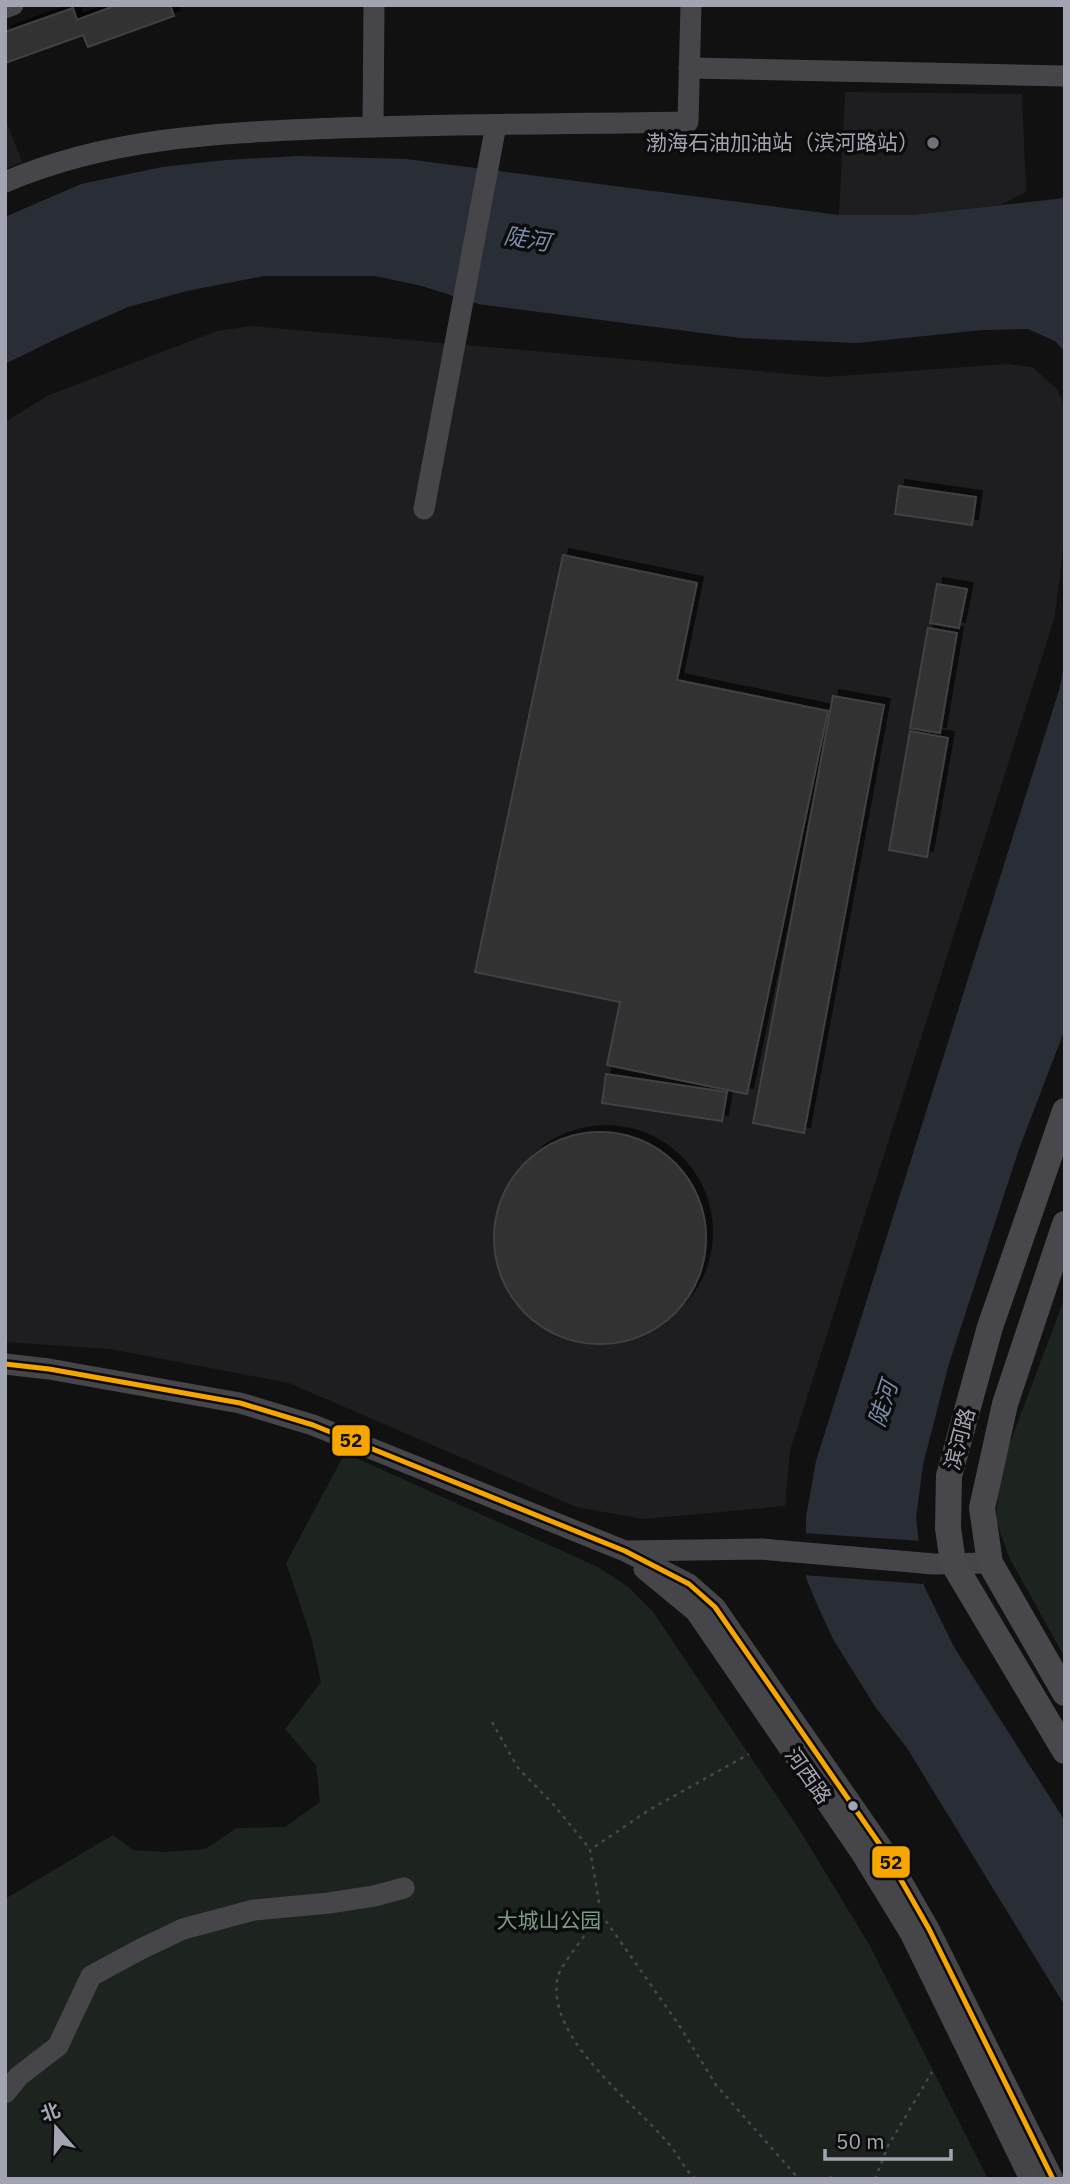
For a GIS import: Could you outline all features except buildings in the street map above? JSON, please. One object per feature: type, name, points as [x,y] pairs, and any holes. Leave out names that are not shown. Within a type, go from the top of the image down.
[{"type":"main road","name":"滨河路","points":[[1065,1111],[990,1327],[949,1476],[944,1563],[1065,1751]]},
{"type":"main road","name":"滨河路","points":[[1065,1224],[1004,1404],[982,1508],[990,1563],[1065,1693]]},
{"type":"street","points":[[5,8],[13,5]]},
{"type":"street","points":[[373,127],[374,5]]},
{"type":"street","points":[[5,182],[34,170],[114,148],[203,134],[373,127],[688,122],[691,5]]},
{"type":"street","points":[[689,68],[1065,76]]},
{"type":"street","points":[[424,509],[496,125]]},
{"type":"street","name":"河西路","points":[[5,1364],[49,1369],[252,1407],[313,1425],[625,1551],[689,1584],[715,1607],[884,1852],[929,1929],[1053,2179]]},
{"type":"street","points":[[625,1551],[761,1549],[944,1563],[990,1563]]},
{"type":"street","name":"河西路","points":[[625,1551],[666,1589],[696,1612],[861,1853],[910,1933],[1030,2179]]},
{"type":"street","points":[[5,2092],[19,2076],[58,2046],[91,1976],[141,1949],[183,1928],[254,1910],[329,1903],[404,1888]]},
{"type":"path","points":[[492,1722],[518,1768],[554,1804],[590,1850],[601,1914],[679,2025],[716,2085],[799,2179]]},
{"type":"path","points":[[590,1850],[649,1810],[749,1754]]},
{"type":"path","points":[[601,1914],[558,1974],[556,2003],[563,2023],[596,2069],[673,2149],[687,2172],[696,2179]]},
{"type":"path","points":[[875,2179],[888,2146],[932,2072]]},
{"type":"shaded area","name":"渤海石油加油站（滨河路站）","points":[[845,92],[1022,94],[1026,192],[1000,205],[912,215],[839,215]]},
{"type":"shaded area","points":[[5,118],[22,162],[5,169]]},
{"type":"shaded area","points":[[251,326],[825,377],[1008,364],[1032,367],[1057,389],[1065,407],[1065,532],[1055,616],[790,1451],[785,1506],[643,1519],[576,1507],[289,1383],[110,1349],[5,1342],[5,422],[49,395],[217,331]]},
{"type":"green space","points":[[1065,1297],[1065,1658],[1008,1555],[996,1520],[1000,1469]]},
{"type":"green space","name":"大城山公园","points":[[345,1453],[598,1567],[628,1587],[653,1612],[799,1829],[870,1946],[988,2179],[5,2179],[5,1899],[113,1835],[133,1850],[166,1852],[205,1849],[237,1828],[285,1827],[320,1802],[316,1765],[285,1729],[321,1682],[311,1637],[286,1563]]},
{"type":"water","name":"陡河","points":[[298,156],[406,159],[839,215],[912,215],[1065,198],[1065,352],[1055,341],[1028,329],[982,330],[857,343],[741,338],[478,304],[422,286],[375,276],[264,276],[187,291],[128,307],[5,364],[5,217],[81,184],[162,167]]},
{"type":"water","name":"陡河","points":[[1065,660],[1065,1029],[1019,1149],[948,1367],[923,1465],[916,1518],[924,1586],[954,1647],[1065,1821],[1065,2006],[907,1748],[876,1708],[833,1639],[806,1578],[806,1517],[816,1461],[1060,687]]},
{"type":"pier","points":[[802,1533],[922,1541],[925,1565],[923,1584],[803,1575]]},
{"type":"transit line","name":"52","points":[[5,1364],[49,1369],[240,1403],[313,1425],[625,1551],[689,1584],[715,1607],[885,1852],[929,1929],[1053,2179]]},
{"type":"place","name":"渤海石油加油站（滨河路站）","points":[[933,143]]}]
